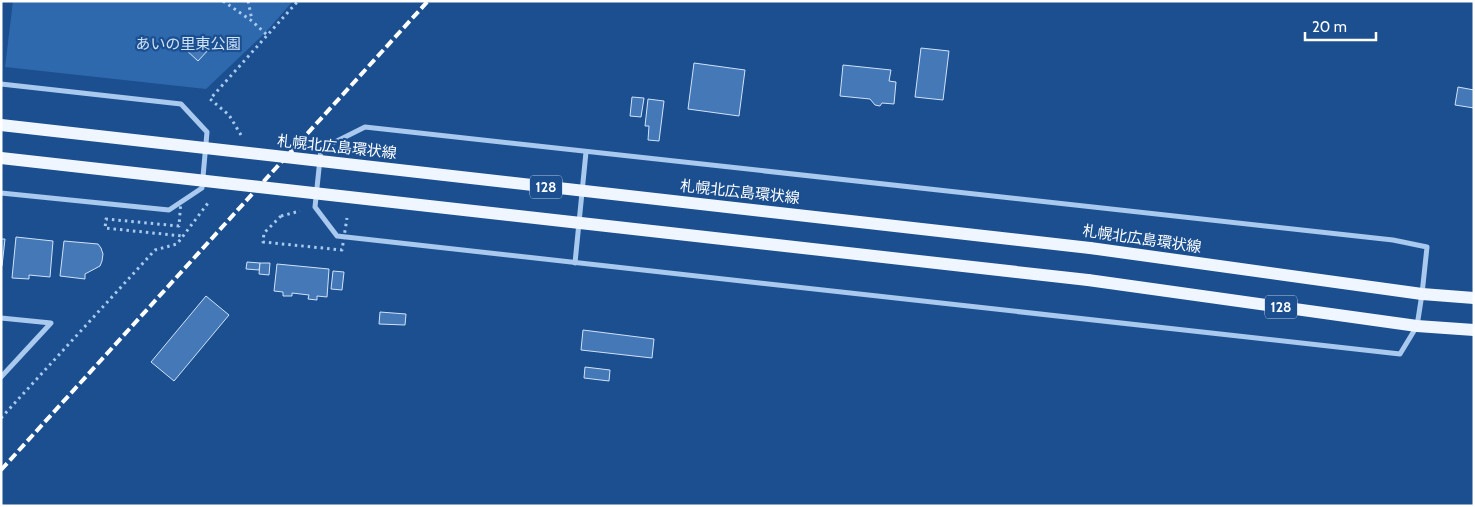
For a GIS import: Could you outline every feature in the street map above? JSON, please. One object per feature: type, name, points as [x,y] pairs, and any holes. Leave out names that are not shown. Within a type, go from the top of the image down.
[{"type":"main road","name":"札幌北広島環状線","points":[[1,125],[1090,248],[1422,294],[1474,298]]},
{"type":"main road","name":"128","points":[[1,158],[1088,280],[1417,326],[1474,330]]},
{"type":"street","points":[[1,84],[181,104],[207,132],[202,188],[169,210],[1,194]]},
{"type":"street","points":[[365,127],[1393,240],[1427,247],[1417,326],[1400,354],[575,262],[337,236],[315,206],[321,149],[365,127]]},
{"type":"street","points":[[575,262],[586,152]]},
{"type":"street","points":[[1,318],[51,323],[1,377]]},
{"type":"path","points":[[223,1],[252,21],[267,35]]},
{"type":"path","points":[[248,1],[252,21]]},
{"type":"path","points":[[244,141],[236,124],[229,115],[210,99],[298,1]]},
{"type":"path","points":[[1,418],[155,250],[177,244],[212,197]]},
{"type":"path","points":[[181,200],[179,226],[106,219],[105,228],[182,236]]},
{"type":"path","points":[[281,216],[264,233],[263,242],[342,250],[347,218]]},
{"type":"green space","name":"あいの里東公園","points":[[13,1],[293,1],[265,33],[206,89],[5,67]]},
{"type":"building","points":[[197,36],[210,48],[198,61],[185,49]]},
{"type":"building","points":[[921,48],[949,51],[943,100],[915,97]]},
{"type":"building","points":[[694,63],[745,70],[739,116],[688,109]]},
{"type":"building","points":[[843,65],[891,70],[889,81],[896,82],[894,104],[882,103],[880,106],[875,105],[870,99],[840,96]]},
{"type":"building","points":[[1458,87],[1474,90],[1474,108],[1455,105]]},
{"type":"building","points":[[632,97],[644,98],[641,117],[630,116]]},
{"type":"building","points":[[648,99],[664,101],[659,141],[648,140],[649,126],[645,126]]},
{"type":"building","points":[[16,237],[53,241],[50,277],[29,275],[29,279],[12,278]]},
{"type":"building","points":[[1,239],[5,239],[2,266],[1,266]]},
{"type":"building","points":[[64,241],[98,244],[103,254],[100,266],[85,274],[85,279],[60,276]]},
{"type":"building","points":[[247,262],[260,263],[259,270],[246,269]]},
{"type":"building","points":[[260,263],[270,263],[269,275],[259,274]]},
{"type":"building","points":[[277,264],[329,269],[327,297],[317,296],[317,300],[308,299],[309,295],[292,293],[292,296],[283,296],[283,292],[274,291]]},
{"type":"building","points":[[333,271],[344,272],[342,290],[331,289]]},
{"type":"building","points":[[206,296],[229,315],[174,381],[151,362]]},
{"type":"building","points":[[380,312],[406,314],[405,325],[379,324]]},
{"type":"building","points":[[583,330],[654,339],[652,358],[581,350]]},
{"type":"building","points":[[585,367],[610,370],[609,381],[584,378]]},
{"type":"railway","points":[[1,470],[428,1]]}]
